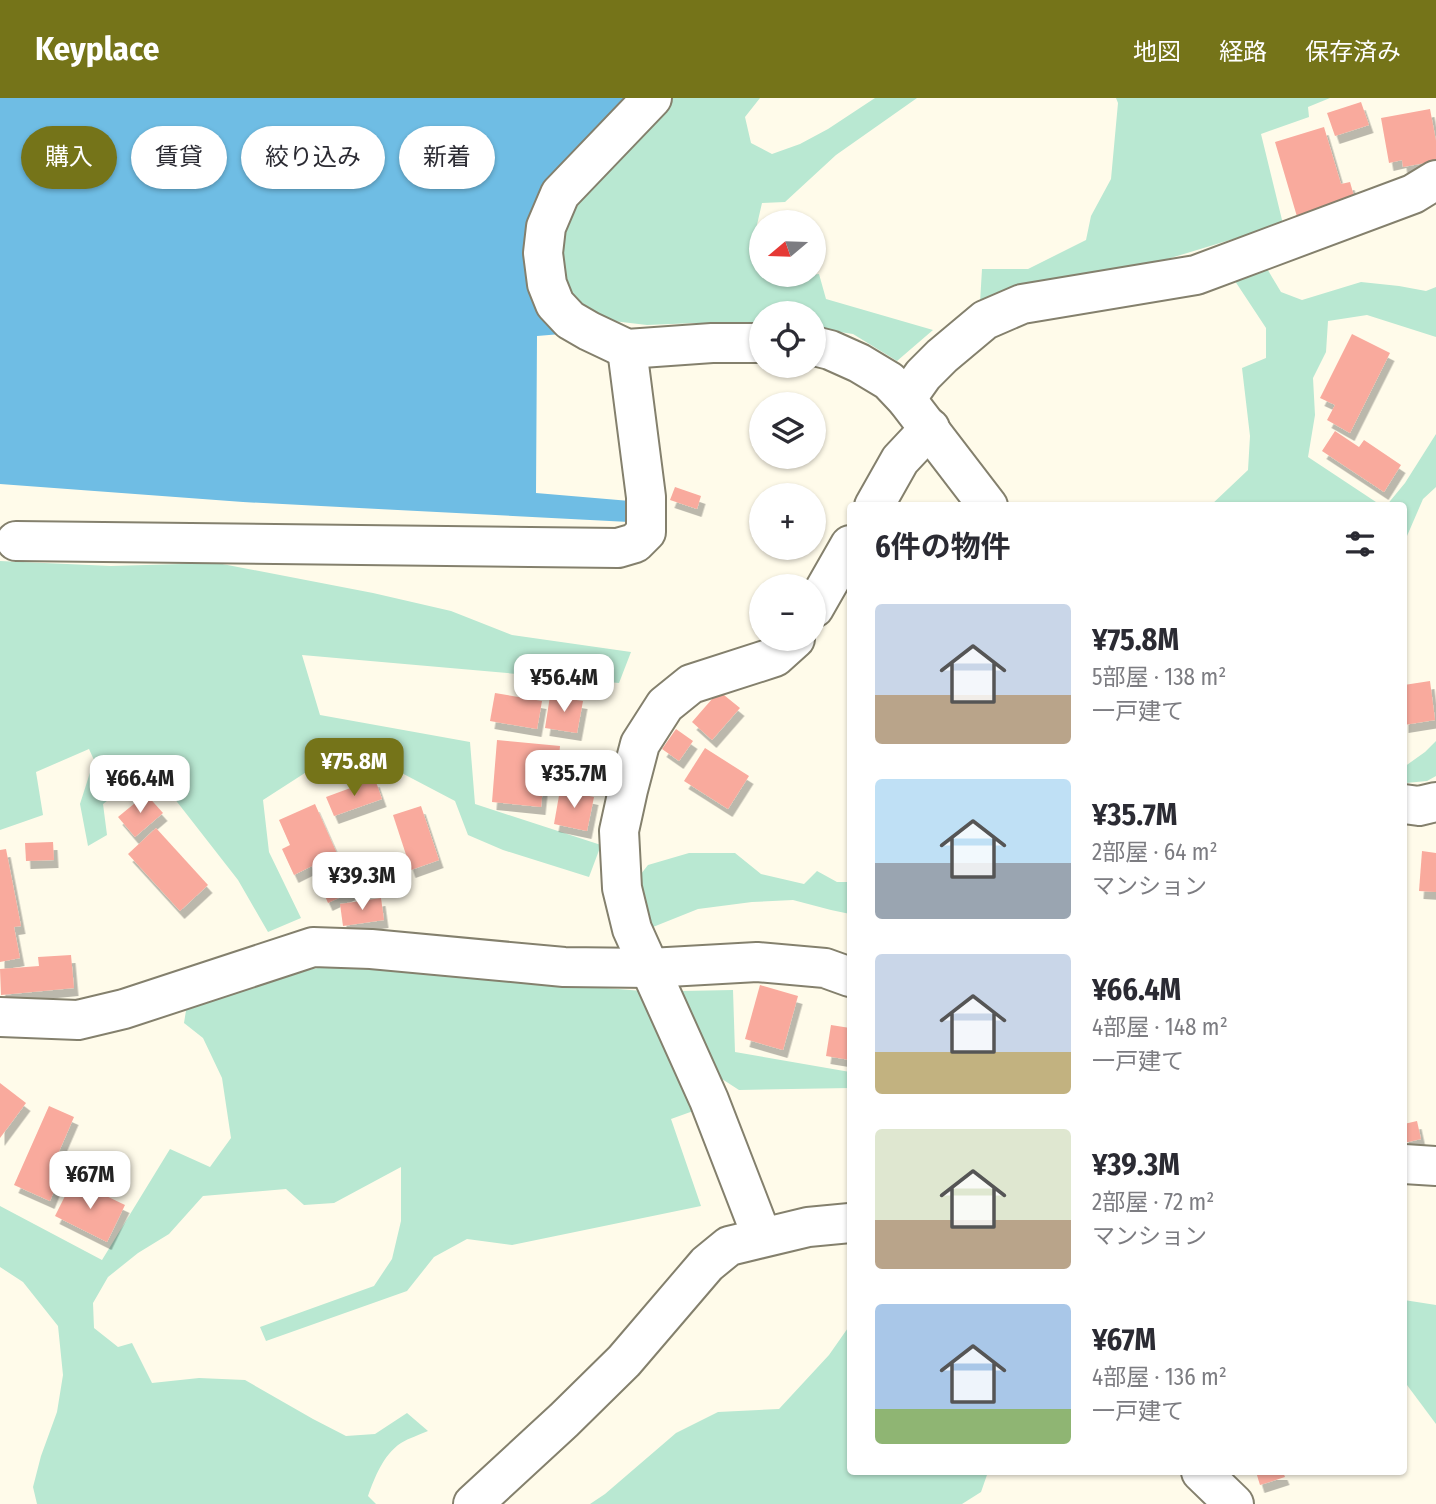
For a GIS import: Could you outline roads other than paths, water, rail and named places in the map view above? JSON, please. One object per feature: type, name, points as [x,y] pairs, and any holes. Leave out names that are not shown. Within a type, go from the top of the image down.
[{"type":"street","points":[[652,98],[560,194],[546,227],[543,253],[547,284],[555,304],[570,320],[627,349],[749,343]]},
{"type":"street","points":[[906,398],[923,374],[985,320],[1022,304],[1196,275],[1413,194],[1436,180]]},
{"type":"street","points":[[16,541],[605,548],[618,548],[635,543],[646,532],[646,497],[627,349]]},
{"type":"street","points":[[826,349],[859,363],[889,381],[930,428],[985,502]]},
{"type":"street","points":[[876,502],[900,460],[930,428]]},
{"type":"street","points":[[826,587],[847,550]]},
{"type":"street","points":[[762,1237],[709,1100],[632,929],[622,888],[619,831],[640,744],[665,705],[691,684],[775,657],[782,651]]},
{"type":"street","points":[[1407,804],[1419,806],[1436,802]]},
{"type":"street","points":[[0,1017],[78,1020],[124,1009],[313,947],[371,949],[564,967],[650,968],[757,962],[825,968],[847,976]]},
{"type":"street","points":[[1407,1164],[1436,1167]]},
{"type":"street","points":[[473,1504],[625,1361],[707,1264],[729,1246],[808,1227],[847,1223]]},
{"type":"street","points":[[1204,1475],[1234,1504]]},
{"type":"water","points":[[0,98],[628,98],[550,181],[561,334],[537,336],[536,493],[630,501],[629,522],[243,502],[0,484]]}]
